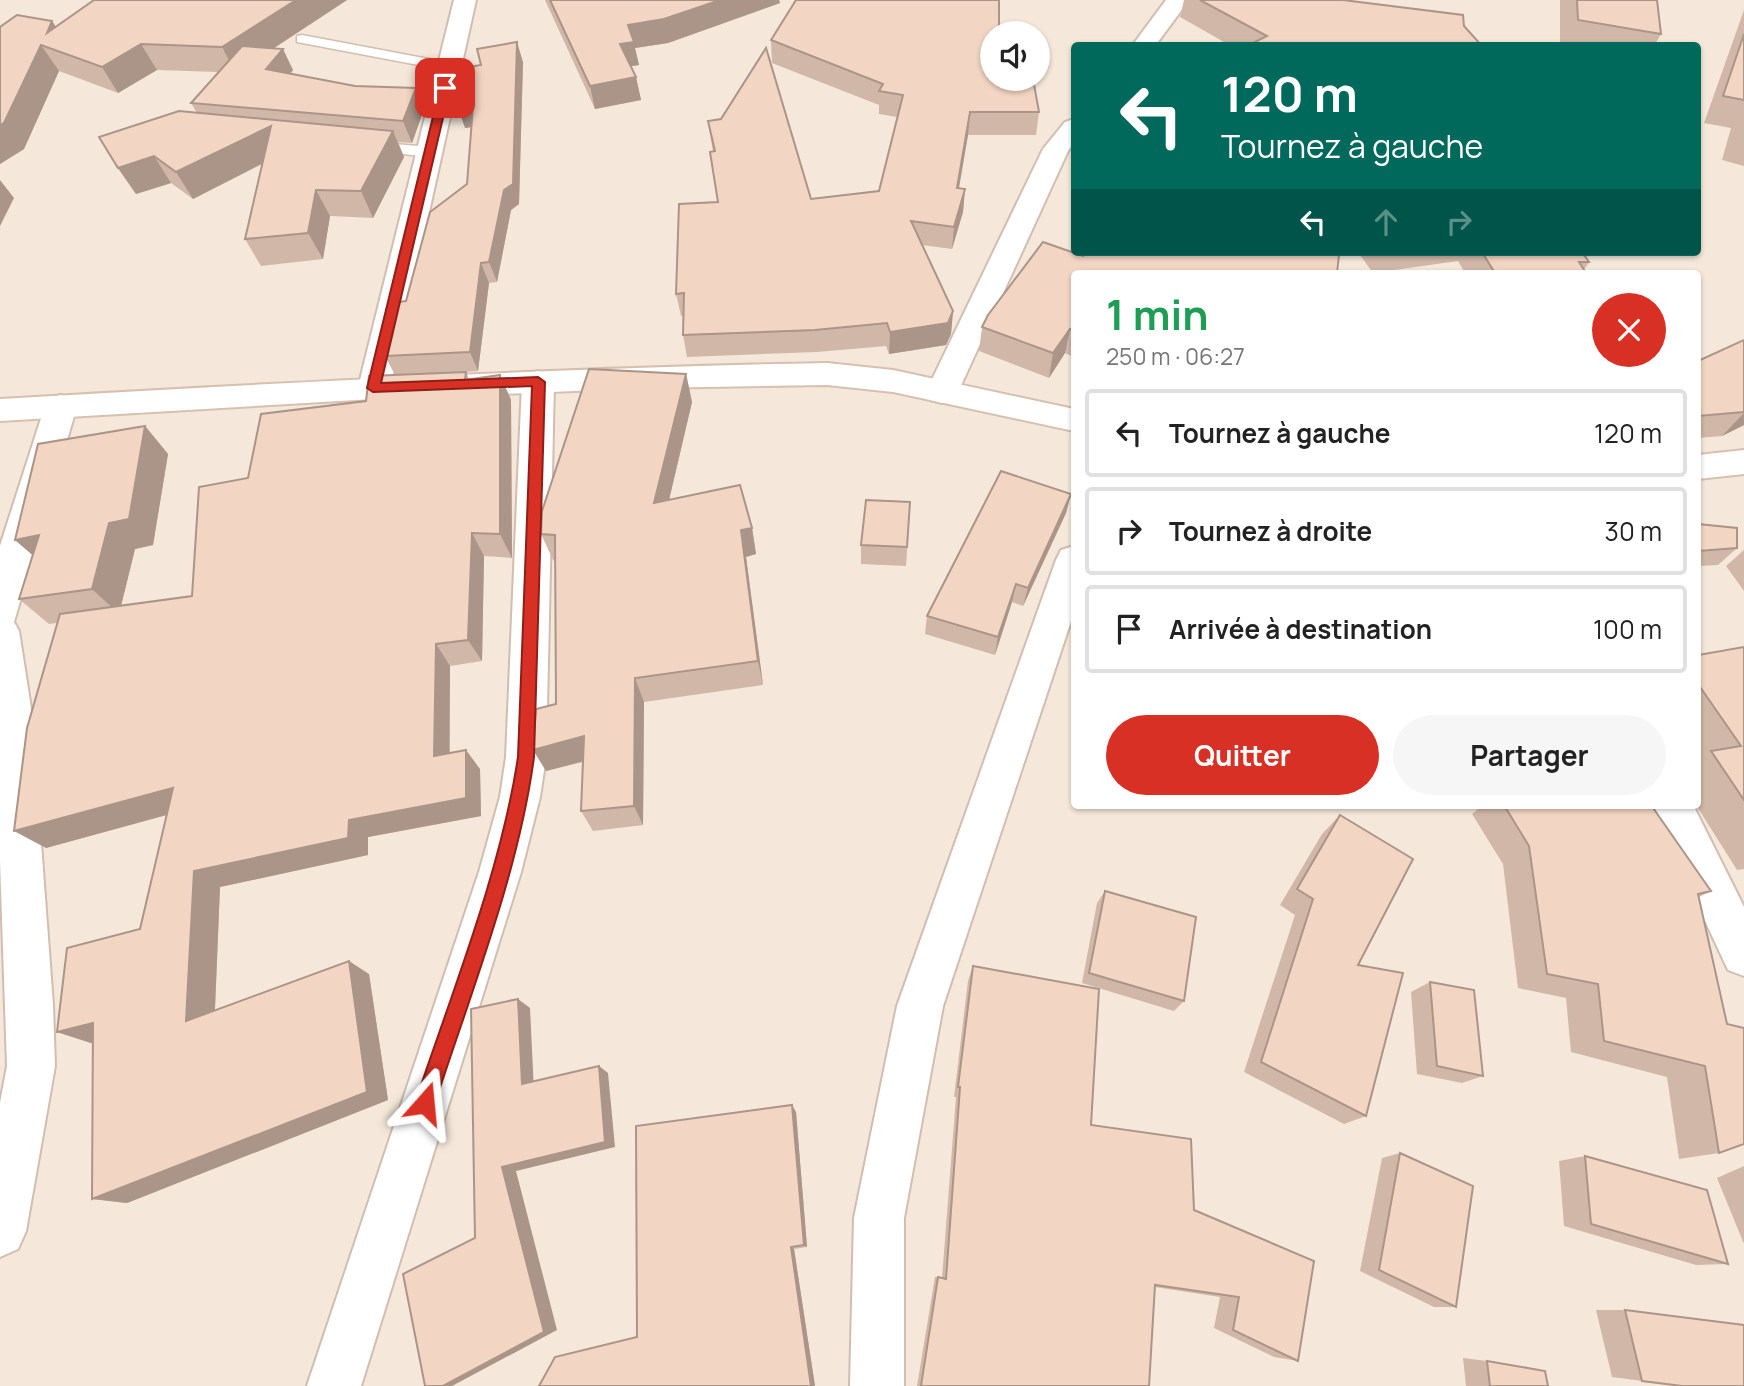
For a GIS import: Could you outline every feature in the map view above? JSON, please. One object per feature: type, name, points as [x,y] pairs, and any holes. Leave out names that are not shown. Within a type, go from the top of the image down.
[{"type":"street","points":[[373,388],[465,0]]},
{"type":"street","points":[[1146,42],[1178,0]]},
{"type":"street","points":[[942,392],[1056,149],[1071,131]]},
{"type":"street","points":[[0,411],[373,388],[827,374],[892,381],[1071,420]]},
{"type":"street","points":[[334,1386],[496,885],[520,797],[526,757],[538,382]]},
{"type":"street","points":[[0,614],[2,596],[61,406]]},
{"type":"street","points":[[1701,467],[1744,461]]},
{"type":"street","points":[[877,1386],[879,1218],[920,1006],[1071,570]]},
{"type":"street","points":[[0,631],[12,708],[30,1005],[31,1066],[0,1231]]},
{"type":"street","points":[[1674,809],[1744,954]]},
{"type":"lane","points":[[303,39],[450,66]]},
{"type":"lane","points":[[349,145],[430,152]]},
{"type":"shaded area","points":[[0,0],[1744,0],[1744,1386],[0,1386]]},
{"type":"building","points":[[94,0],[296,0],[222,47],[141,44],[102,67],[41,45],[4,123],[0,125],[0,27],[17,15],[52,21],[47,33]]},
{"type":"building","points":[[550,0],[720,0],[664,19],[628,25],[634,42],[620,44],[636,77],[590,86]]},
{"type":"building","points":[[796,0],[999,0],[999,21],[980,21],[980,91],[1035,91],[1039,112],[970,112],[957,188],[965,189],[954,227],[911,221],[953,311],[948,323],[890,332],[887,323],[815,330],[683,335],[684,293],[676,294],[679,204],[718,202],[710,152],[715,151],[708,121],[721,119],[766,48],[811,199],[879,191],[903,95],[879,91],[883,84],[771,40]]},
{"type":"building","points":[[1200,0],[1343,0],[1463,15],[1464,26],[1478,42],[1255,42],[1267,36]]},
{"type":"building","points":[[1577,0],[1657,0],[1661,34],[1578,20]]},
{"type":"building","points":[[1744,34],[1744,100],[1723,96]]},
{"type":"building","points":[[517,42],[513,184],[504,190],[489,262],[481,263],[470,352],[385,356],[398,302],[406,301],[430,212],[467,184],[473,106],[458,108],[469,67],[481,65],[477,49]]},
{"type":"building","points":[[242,46],[283,49],[266,69],[355,86],[416,88],[403,121],[191,103]]},
{"type":"building","points":[[179,111],[393,131],[361,191],[316,190],[308,233],[245,239],[271,126],[176,172],[154,156],[118,168],[99,137]]},
{"type":"building","points":[[1043,242],[1071,252],[1071,256],[1339,256],[1337,270],[1071,270],[1071,329],[1053,353],[982,327],[988,315]]},
{"type":"building","points":[[1484,256],[1585,256],[1589,262],[1579,262],[1584,270],[1493,270]]},
{"type":"building","points":[[1744,340],[1744,412],[1701,416],[1701,360]]},
{"type":"building","points":[[589,369],[686,374],[654,503],[740,485],[752,528],[741,530],[758,661],[635,678],[634,806],[581,811],[584,736],[533,750],[536,709],[556,704],[555,535],[541,534],[542,511]]},
{"type":"building","points":[[466,372],[465,380],[500,375],[500,534],[472,533],[468,640],[436,644],[434,756],[466,750],[466,798],[349,820],[348,838],[194,871],[186,1021],[349,961],[367,1092],[92,1199],[93,1023],[57,1032],[67,948],[140,929],[173,788],[14,831],[27,728],[60,614],[192,596],[199,487],[248,478],[261,414],[366,401],[369,376]]},
{"type":"building","points":[[145,426],[129,519],[109,523],[92,589],[19,599],[39,535],[15,540],[38,444]]},
{"type":"building","points":[[1001,471],[1071,494],[1028,588],[1016,584],[998,637],[927,616]]},
{"type":"building","points":[[866,500],[910,502],[907,547],[861,545]]},
{"type":"building","points":[[1701,524],[1737,528],[1737,548],[1701,551]]},
{"type":"building","points":[[1744,647],[1744,800],[1711,751],[1741,746],[1701,688],[1701,654]]},
{"type":"building","points":[[1506,809],[1654,809],[1711,891],[1698,894],[1727,1024],[1744,1028],[1744,1144],[1719,1153],[1705,1066],[1604,1041],[1598,984],[1547,974],[1529,846]]},
{"type":"building","points":[[1340,815],[1413,859],[1358,965],[1403,973],[1366,1116],[1261,1062],[1313,899],[1297,889]]},
{"type":"building","points":[[1105,891],[1196,917],[1184,1001],[1089,973]]},
{"type":"building","points":[[973,966],[1099,989],[1091,1125],[1191,1139],[1194,1210],[1314,1261],[1298,1361],[1233,1330],[1239,1297],[1155,1285],[1149,1386],[921,1386],[938,1277],[946,1279],[958,1087]]},
{"type":"building","points":[[1430,982],[1474,990],[1483,1076],[1437,1066]]},
{"type":"building","points":[[518,999],[522,1084],[599,1066],[605,1142],[502,1167],[544,1332],[443,1386],[425,1386],[403,1274],[475,1238],[471,1009]]},
{"type":"building","points":[[792,1105],[804,1245],[791,1247],[811,1386],[539,1386],[555,1357],[637,1337],[636,1126]]},
{"type":"building","points":[[1400,1153],[1473,1186],[1456,1307],[1379,1270]]},
{"type":"building","points":[[1585,1156],[1707,1190],[1728,1264],[1591,1224]]},
{"type":"building","points":[[1625,1310],[1744,1325],[1744,1386],[1682,1386],[1642,1381]]},
{"type":"building","points":[[1487,1361],[1545,1371],[1548,1386],[1490,1386]]},
{"type":"route","points":[[425,1103],[500,872],[520,797],[526,757],[538,382],[373,388],[445,88]]}]
